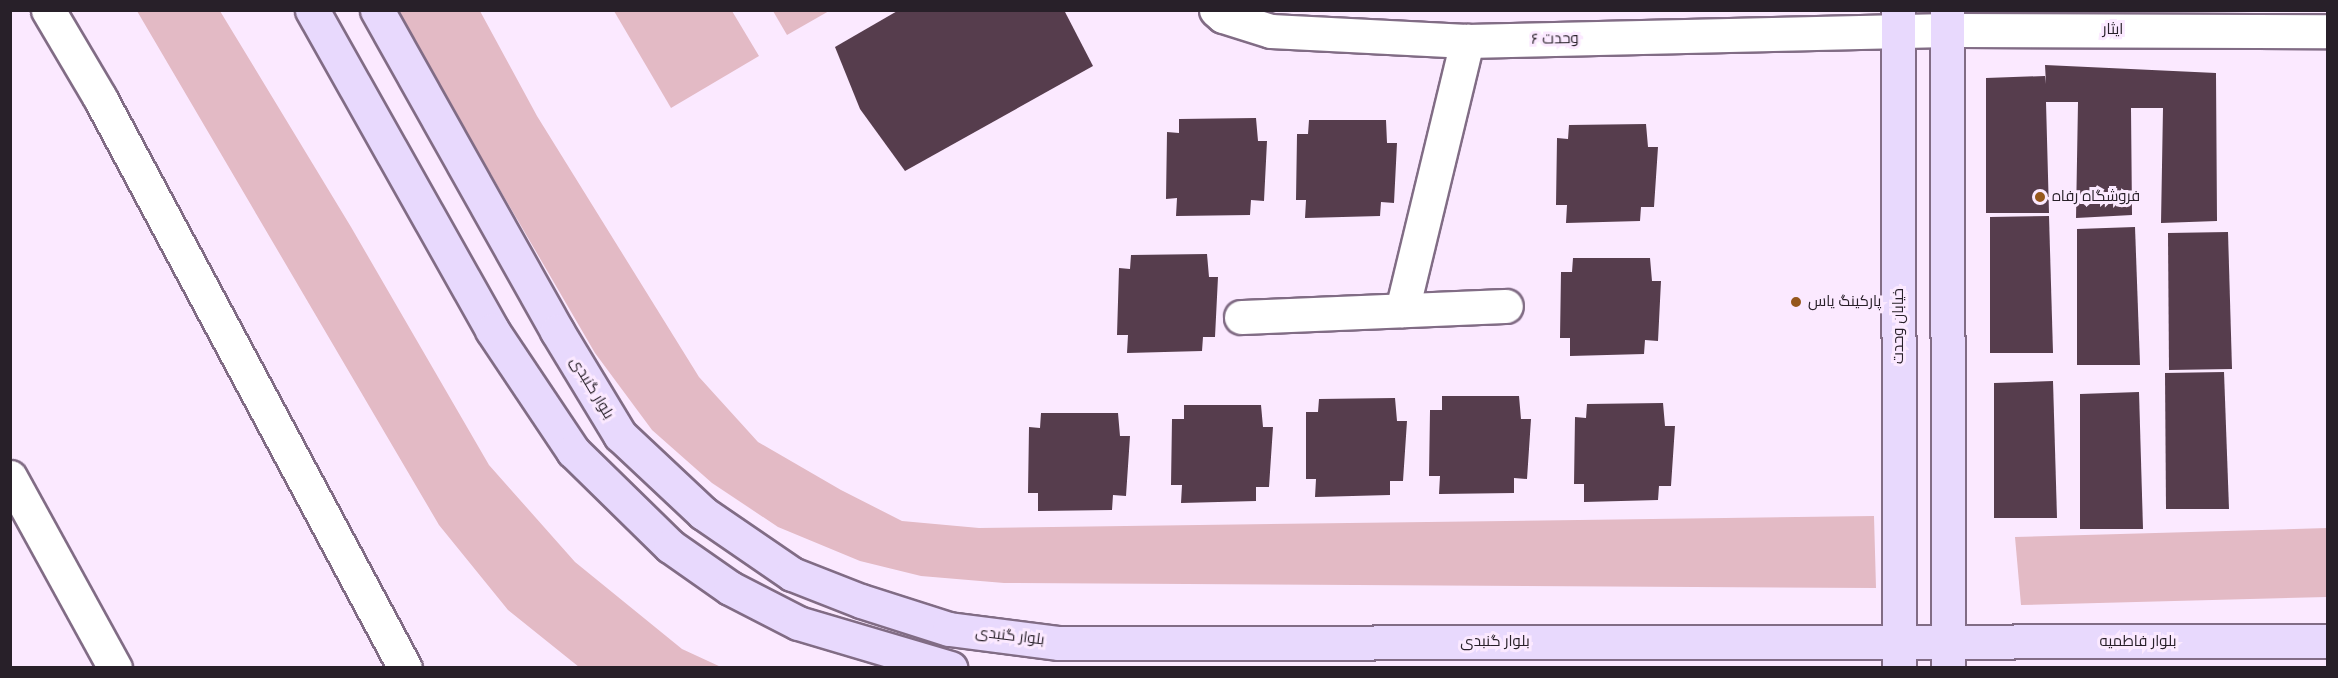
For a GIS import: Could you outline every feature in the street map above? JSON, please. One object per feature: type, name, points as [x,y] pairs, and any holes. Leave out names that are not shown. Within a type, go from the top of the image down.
[{"type":"main road","points":[[312,10],[492,330],[573,451],[670,546],[730,588],[798,623],[950,668]]},
{"type":"main road","name":"بلوار گنبدی","points":[[377,10],[557,331],[621,435],[703,513],[792,574],[861,601],[950,629],[1059,643],[1948,655]]},
{"type":"main road","points":[[1947,20],[1948,655]]},
{"type":"main road","name":"خیابان وحدت","points":[[1898,21],[1899,655]]},
{"type":"main road","name":"بلوار فاطمیه","points":[[1948,655],[2328,642]]},
{"type":"street","points":[[48,10],[100,98],[405,668]]},
{"type":"street","name":"وحدت ۶","points":[[1216,10],[1223,16],[1271,31],[1467,41],[1898,21]]},
{"type":"street","name":"ایثار","points":[[1898,21],[1947,20],[2328,31]]},
{"type":"street","points":[[1402,310],[1467,41]]},
{"type":"street","points":[[1241,317],[1506,306]]},
{"type":"street","points":[[10,477],[115,668]]},
{"type":"shaded area","points":[[137,11],[220,11],[351,227],[489,465],[575,562],[682,649],[721,667],[579,667],[508,610],[439,525]]},
{"type":"shaded area","points":[[396,11],[480,11],[537,116],[699,377],[758,442],[841,490],[902,521],[979,528],[1874,516],[1876,588],[1004,583],[921,576],[860,561],[778,527],[712,483],[652,430],[595,353]]},
{"type":"shaded area","points":[[614,11],[732,11],[759,56],[671,108]]},
{"type":"shaded area","points":[[773,11],[829,11],[787,35]]},
{"type":"shaded area","points":[[2327,528],[2327,597],[2021,605],[2015,537]]},
{"type":"building","points":[[899,10],[1064,10],[1093,66],[905,171],[860,109],[835,47]]},
{"type":"building","points":[[2045,65],[2216,73],[2217,221],[2161,223],[2163,108],[2131,108],[2132,215],[2076,218],[2078,102],[2046,102],[2049,213],[1986,213],[1986,78],[2045,76],[2046,84]]},
{"type":"building","points":[[1256,118],[1258,141],[1267,141],[1264,201],[1251,200],[1250,215],[1176,216],[1177,198],[1166,199],[1167,132],[1179,133],[1179,119]]},
{"type":"building","points":[[1309,120],[1386,120],[1387,143],[1397,143],[1394,203],[1381,202],[1380,216],[1305,218],[1306,200],[1296,200],[1297,134],[1308,134]]},
{"type":"building","points":[[1646,124],[1648,147],[1658,147],[1654,207],[1641,207],[1640,221],[1566,223],[1567,205],[1556,205],[1557,138],[1568,139],[1569,125]]},
{"type":"building","points":[[2049,216],[2053,353],[1990,353],[1990,217]]},
{"type":"building","points":[[2135,227],[2140,365],[2077,365],[2077,229]]},
{"type":"building","points":[[2228,232],[2232,369],[2169,370],[2168,233]]},
{"type":"building","points":[[1207,254],[1209,277],[1218,277],[1215,337],[1203,337],[1202,351],[1127,353],[1128,335],[1117,335],[1119,268],[1130,269],[1131,255]]},
{"type":"building","points":[[1573,258],[1650,258],[1652,281],[1661,281],[1658,341],[1645,340],[1644,354],[1570,356],[1570,338],[1560,338],[1561,272],[1572,272]]},
{"type":"building","points":[[2224,372],[2229,509],[2166,509],[2165,373]]},
{"type":"building","points":[[2053,381],[2057,518],[1994,518],[1994,383]]},
{"type":"building","points":[[2139,392],[2143,529],[2080,529],[2080,394]]},
{"type":"building","points":[[1442,396],[1519,396],[1521,419],[1531,419],[1527,479],[1514,478],[1514,493],[1439,494],[1440,476],[1429,476],[1430,410],[1442,410]]},
{"type":"building","points":[[1395,398],[1397,421],[1407,421],[1403,481],[1390,481],[1390,495],[1315,497],[1316,479],[1306,479],[1306,412],[1318,412],[1319,399]]},
{"type":"building","points":[[1663,403],[1665,426],[1675,426],[1671,486],[1659,486],[1658,500],[1584,502],[1584,484],[1574,484],[1575,417],[1586,418],[1587,404]]},
{"type":"building","points":[[1184,405],[1261,405],[1263,427],[1273,427],[1269,487],[1256,487],[1256,501],[1181,503],[1182,485],[1171,485],[1172,419],[1184,419]]},
{"type":"building","points":[[1041,413],[1118,413],[1120,436],[1130,436],[1126,496],[1113,495],[1112,510],[1038,511],[1038,493],[1028,493],[1029,427],[1040,428]]},
{"type":"place","name":"فروشگاه رفاه","points":[[2040,197]]},
{"type":"place","name":"پارکینگ یاس","points":[[1796,302]]}]
